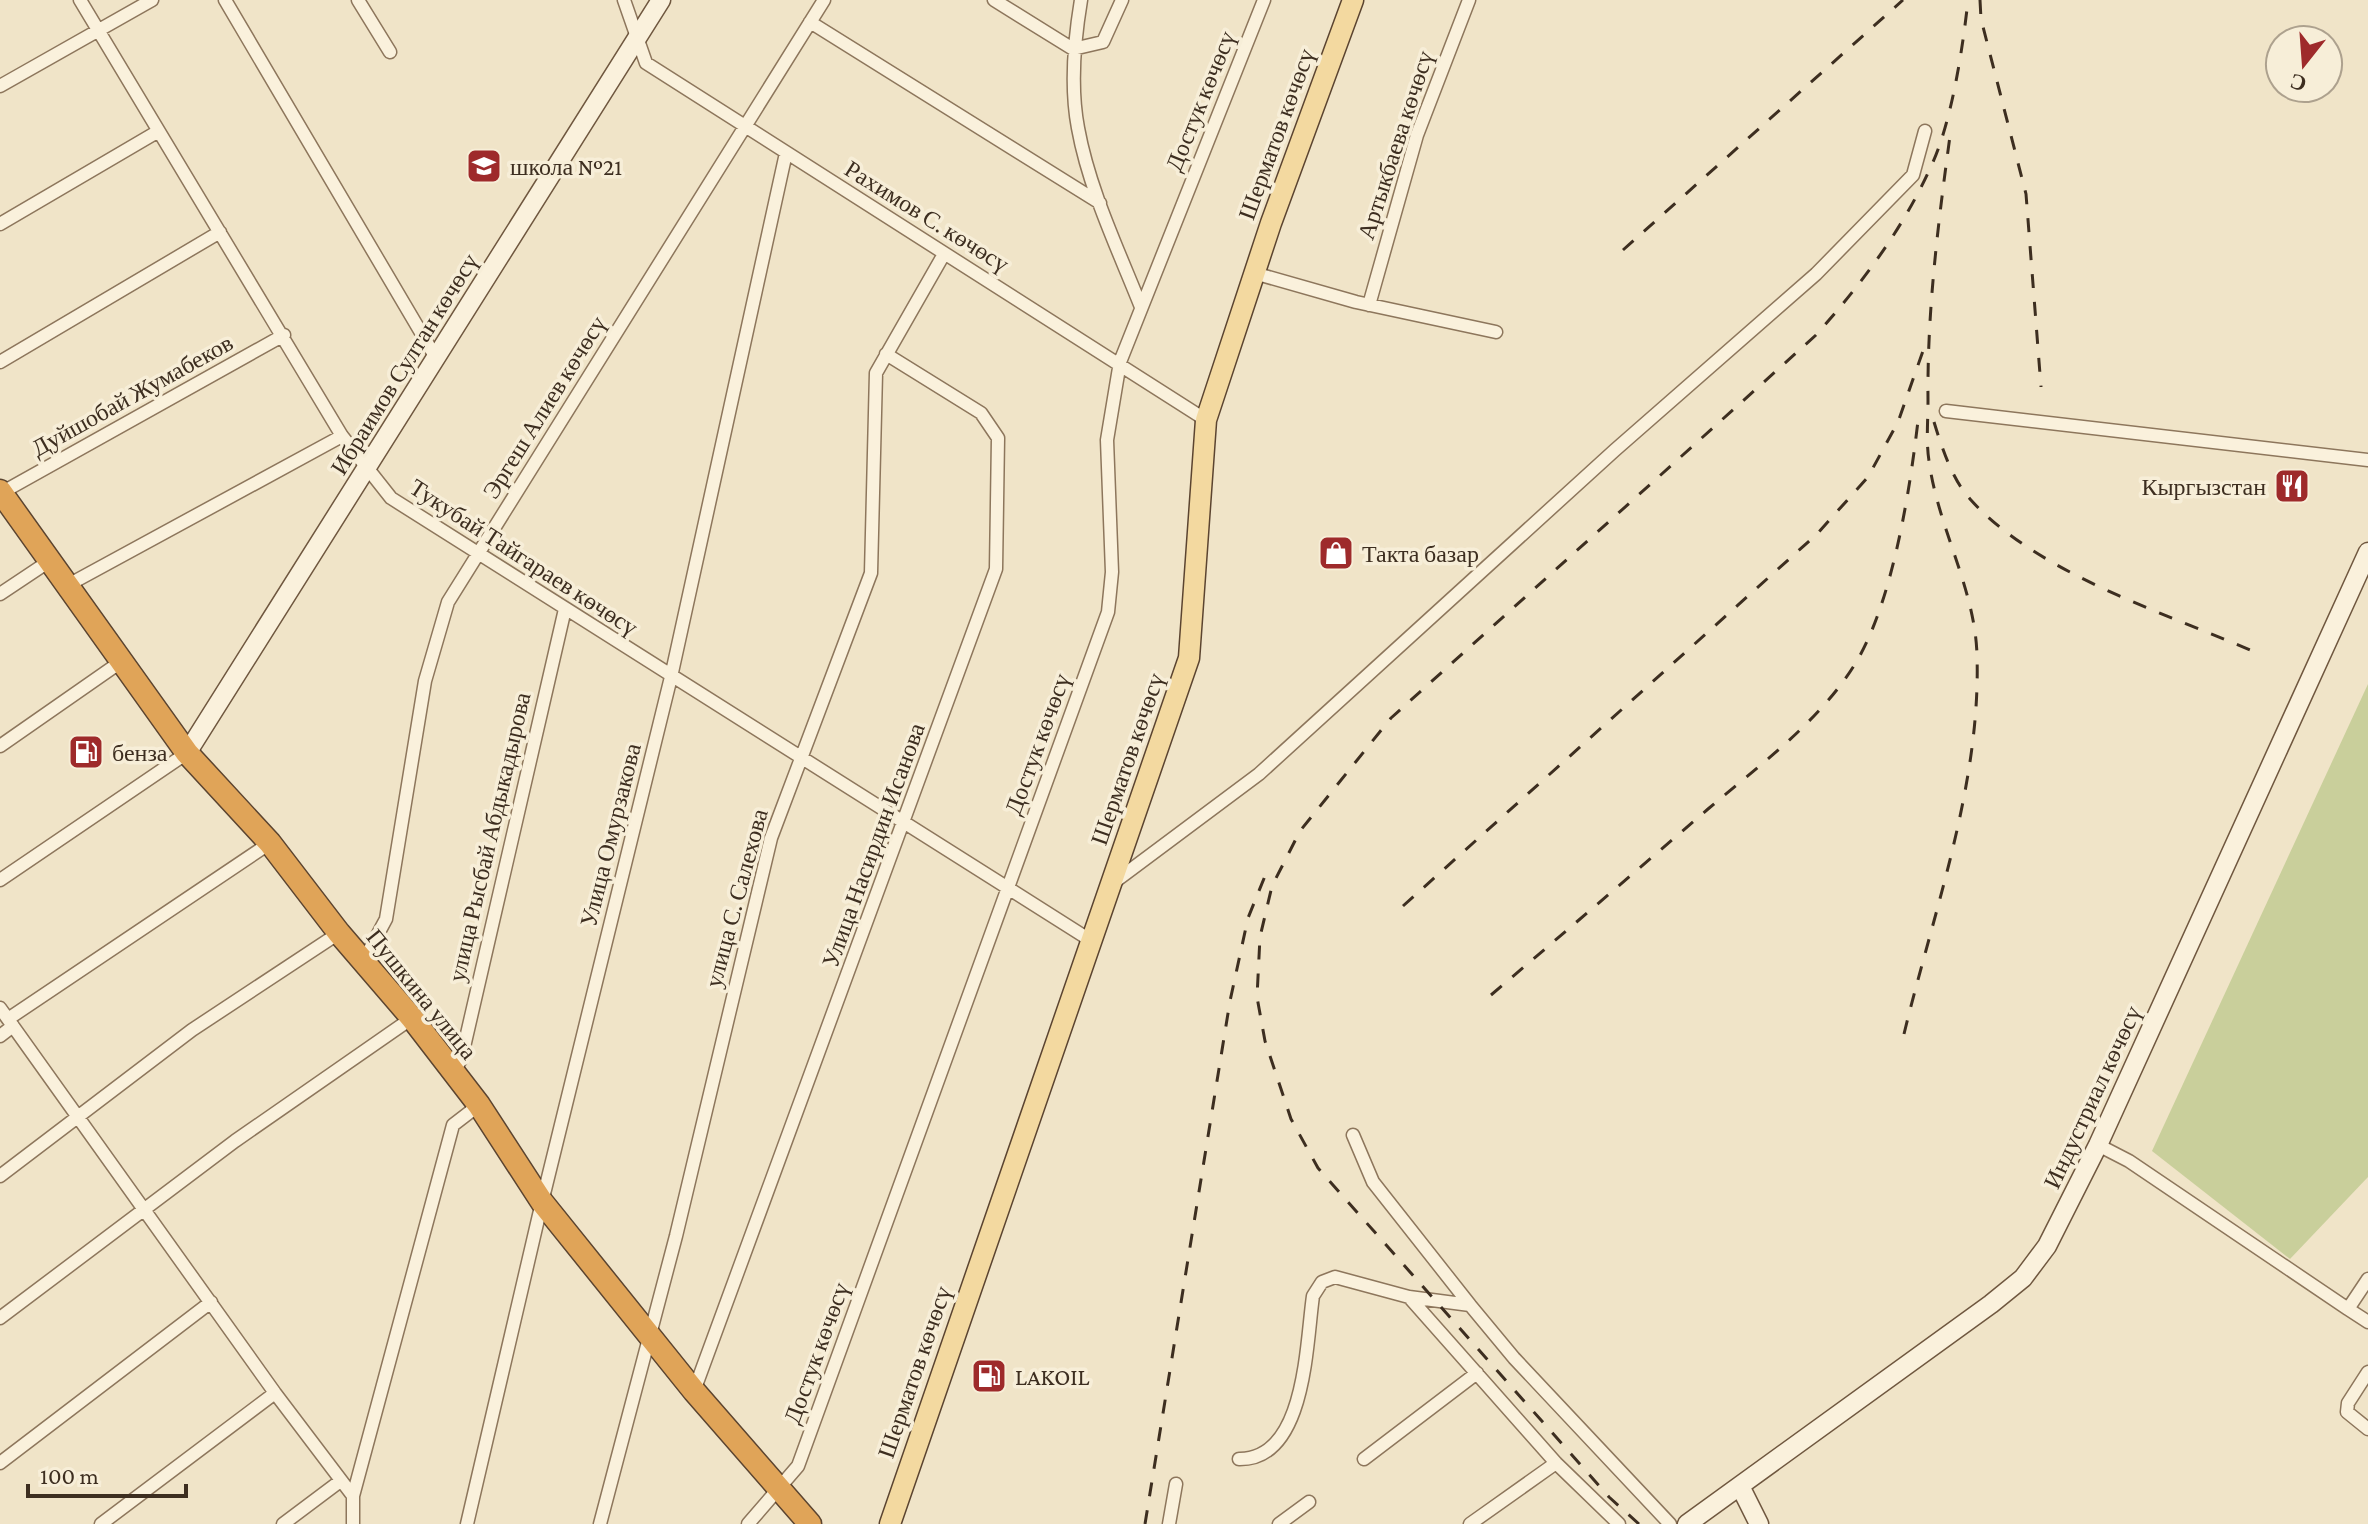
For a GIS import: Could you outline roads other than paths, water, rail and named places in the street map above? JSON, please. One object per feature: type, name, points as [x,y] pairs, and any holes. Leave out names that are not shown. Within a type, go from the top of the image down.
[{"type":"highway","name":"Пушкина улица","points":[[0,492],[187,753],[270,843],[339,933],[412,1018],[451,1073],[479,1105],[542,1202],[694,1391],[810,1524]]},
{"type":"main road","name":"Ибраимов Султан көчөсү","points":[[187,753],[661,0]]},
{"type":"main road","name":"Шерматов көчөсү","points":[[890,1524],[1189,658],[1206,420],[1254,273],[1353,0]]},
{"type":"main road","name":"Индустриал көчөсү","points":[[1687,1524],[2023,1278],[2047,1246],[2098,1145],[2368,552]]},
{"type":"main road","points":[[1740,1486],[1759,1524]]},
{"type":"street","name":"Тукубай Тайгараев көчөсү","points":[[80,0],[342,436],[391,498],[478,556],[803,756],[1090,940]]},
{"type":"street","points":[[0,86],[152,0]]},
{"type":"street","points":[[225,0],[436,358]]},
{"type":"street","points":[[358,0],[390,52]]},
{"type":"street","name":"Рахимов С. көчөсү","points":[[624,0],[646,63],[944,254],[1120,362],[1206,420]]},
{"type":"street","name":"Эргеш Алиев көчөсү","points":[[363,962],[386,919],[425,681],[448,602],[824,0]]},
{"type":"street","points":[[994,0],[1073,49],[1103,42],[1122,0]]},
{"type":"street","points":[[1081,0],[1073,49],[1077,127],[1100,203],[1141,307]]},
{"type":"street","name":"Достук көчөсү","points":[[748,1524],[798,1466],[1108,612],[1112,572],[1107,440],[1120,362],[1264,0]]},
{"type":"street","name":"Артыкбаева көчөсү","points":[[1369,305],[1417,135],[1469,0]]},
{"type":"street","points":[[810,22],[1100,203]]},
{"type":"street","points":[[1110,885],[1259,774],[1615,450],[1816,274],[1913,175],[1925,131]]},
{"type":"street","points":[[0,224],[157,132]]},
{"type":"street","name":"Улица Омурзакова","points":[[467,1524],[542,1202],[671,677],[786,153]]},
{"type":"street","points":[[0,362],[220,232]]},
{"type":"street","name":"улица С. Салехова","points":[[600,1524],[676,1236],[771,838],[871,573],[876,373],[944,254]]},
{"type":"street","points":[[1254,273],[1369,305],[1496,332]]},
{"type":"street","name":"Дуйшобай Жумабеков","points":[[0,492],[284,335]]},
{"type":"street","name":"Улица Насирдин Исанова","points":[[694,1391],[996,569],[998,438],[981,413],[886,354]]},
{"type":"street","points":[[1946,411],[2368,460]]},
{"type":"street","points":[[68,585],[342,436]]},
{"type":"street","points":[[0,594],[51,560]]},
{"type":"street","name":"улица Рысбай Абдыкадырова","points":[[451,1073],[461,1060],[565,609]]},
{"type":"street","points":[[0,746],[122,661]]},
{"type":"street","points":[[0,880],[187,753]]},
{"type":"street","points":[[0,1036],[11,1023],[270,843]]},
{"type":"street","points":[[0,1176],[192,1030],[339,933]]},
{"type":"street","points":[[0,1008],[339,1482],[353,1496]]},
{"type":"street","points":[[0,1318],[142,1209],[412,1018]]},
{"type":"street","points":[[353,1524],[353,1496],[453,1125],[479,1105]]},
{"type":"street","points":[[1353,1135],[1373,1182],[1470,1305],[1514,1358],[1670,1524]]},
{"type":"street","points":[[2098,1145],[2129,1161],[2368,1322]]},
{"type":"street","points":[[1239,1459],[1252,1460],[1268,1450],[1286,1430],[1296,1412],[1313,1296],[1322,1282],[1335,1277],[1409,1297],[1470,1305]]},
{"type":"street","points":[[2348,1309],[2368,1279]]},
{"type":"street","points":[[1409,1297],[1556,1463],[1619,1524]]},
{"type":"street","points":[[0,1463],[211,1302]]},
{"type":"street","points":[[2368,1372],[2348,1403],[2347,1412],[2368,1429]]},
{"type":"street","points":[[1364,1459],[1477,1373]]},
{"type":"street","points":[[101,1524],[275,1393]]},
{"type":"street","points":[[1470,1524],[1556,1463]]},
{"type":"street","points":[[283,1524],[339,1482]]},
{"type":"street","points":[[1169,1524],[1176,1484]]},
{"type":"street","points":[[1279,1524],[1309,1502]]},
{"type":"railway","points":[[1623,250],[1903,0]]},
{"type":"railway","points":[[1639,1524],[1609,1497],[1318,1168],[1291,1119],[1265,1041],[1257,997],[1260,937],[1272,886],[1300,831],[1391,718],[1816,335],[1866,274],[1896,232],[1922,186],[1940,145],[1956,82],[1968,0]]},
{"type":"railway","points":[[1980,0],[1981,19],[2026,194],[2041,387]]},
{"type":"railway","points":[[1904,1034],[1964,799],[1976,703],[1975,630],[1940,510],[1928,446],[1931,301],[1950,136]]},
{"type":"railway","points":[[1403,906],[1817,534],[1868,477],[1898,422],[1924,348]]},
{"type":"railway","points":[[1491,995],[1790,740],[1844,681],[1871,633],[1891,572],[1906,505],[1919,412]]},
{"type":"railway","points":[[1934,422],[1948,463],[1970,499],[2030,549],[2104,589],[2255,652]]},
{"type":"railway","points":[[1145,1524],[1230,1001],[1248,918],[1265,876]]},
{"type":"place","name":"школа №21","points":[[484,166]]},
{"type":"place","name":"Кыргызстан","points":[[2292,486]]},
{"type":"place","name":"Такта базар","points":[[1336,553]]},
{"type":"place","name":"бенза","points":[[86,752]]},
{"type":"place","name":"LAKOIL","points":[[989,1376]]}]
